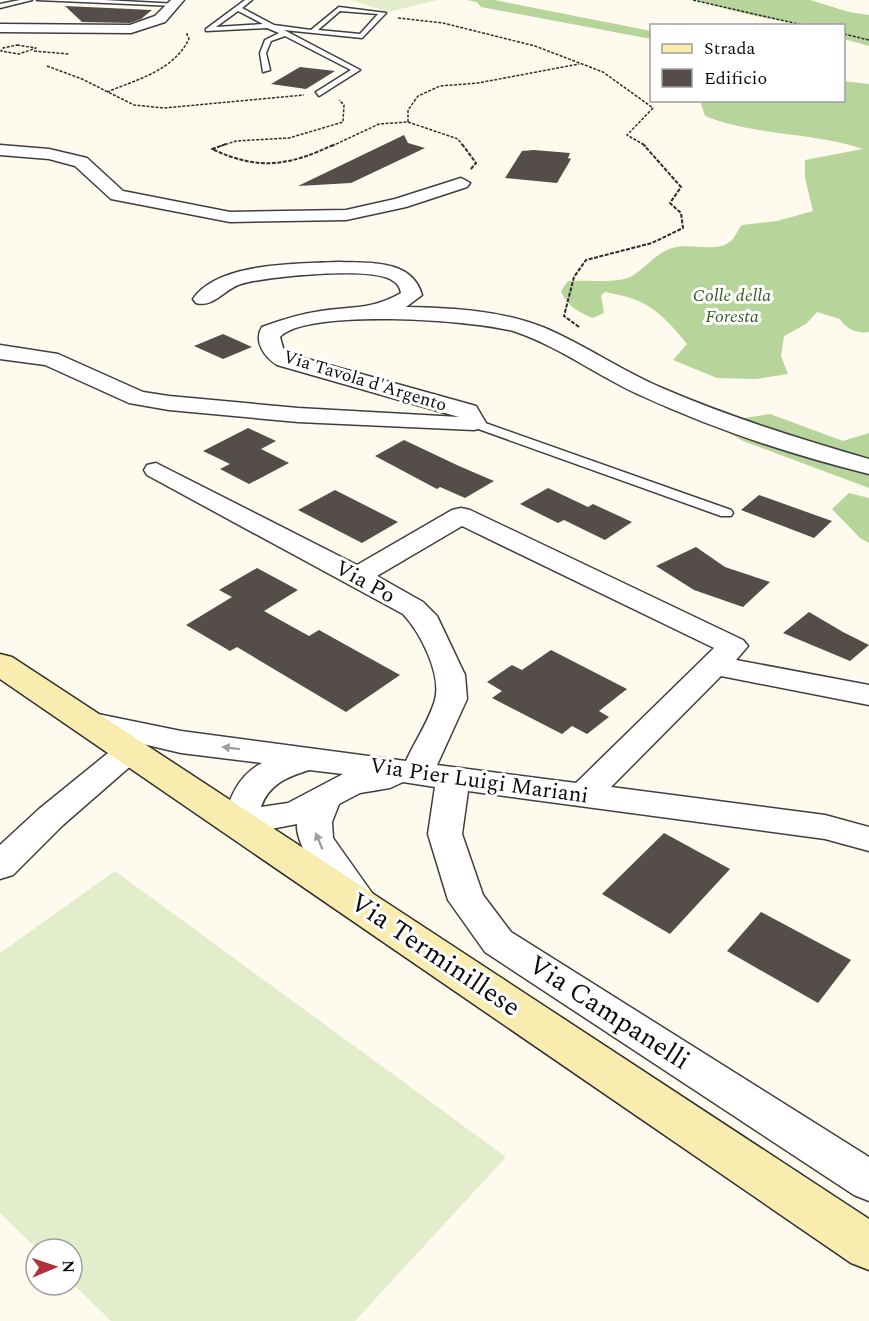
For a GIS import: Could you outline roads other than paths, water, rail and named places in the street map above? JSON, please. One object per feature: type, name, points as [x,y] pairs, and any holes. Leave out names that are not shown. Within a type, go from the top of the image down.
[{"type":"main road","name":"Via Terminillese","points":[[0,664],[130,749],[869,1247]]},
{"type":"street","points":[[0,28],[131,29],[160,19],[177,2]]},
{"type":"street","points":[[0,150],[49,154],[81,162],[117,195],[230,217],[346,215],[400,203],[461,183]]},
{"type":"street","points":[[204,299],[233,280],[297,272],[355,269],[383,271],[396,274],[409,284],[412,295],[391,307],[363,315]]},
{"type":"street","name":"Via Tavola d'Argento","points":[[0,352],[50,359],[137,398],[169,403],[366,420],[433,424],[474,423],[468,411],[285,360],[273,352],[268,341],[270,332],[282,325],[302,320],[363,315],[414,315],[497,321],[523,327],[597,365],[699,412],[812,451],[869,467]]},
{"type":"street","name":"Via Po","points":[[156,470],[357,576],[412,608],[428,622],[450,675],[451,699],[435,776]]},
{"type":"street","points":[[357,576],[461,516],[733,646],[584,795]]},
{"type":"street","points":[[714,665],[869,695]]},
{"type":"street","name":"Via Pier Luigi Mariani","points":[[88,722],[181,742],[825,827],[869,839]]},
{"type":"street","points":[[0,866],[51,817],[130,749]]},
{"type":"street","points":[[310,758],[272,770],[256,782],[245,798],[240,823],[296,813],[326,800],[352,783],[435,776]]},
{"type":"street","name":"Via Campanelli","points":[[435,776],[445,834],[466,900],[498,942],[869,1181]]},
{"type":"street","points":[[326,800],[317,813],[314,831],[320,846],[364,907]]},
{"type":"lane","points":[[0,6],[29,0]]},
{"type":"lane","points":[[40,0],[177,2]]},
{"type":"lane","points":[[249,0],[208,30],[267,26],[362,36],[377,14]]},
{"type":"lane","points":[[337,0],[377,14]]},
{"type":"lane","points":[[238,9],[356,70],[319,94]]},
{"type":"lane","points":[[312,32],[339,9],[377,14]]},
{"type":"lane","points":[[266,70],[263,52],[268,40],[283,34]]},
{"type":"lane","points":[[474,423],[726,513]]},
{"type":"park label","name":"Colle della Foresta","points":[[732,305]]}]
